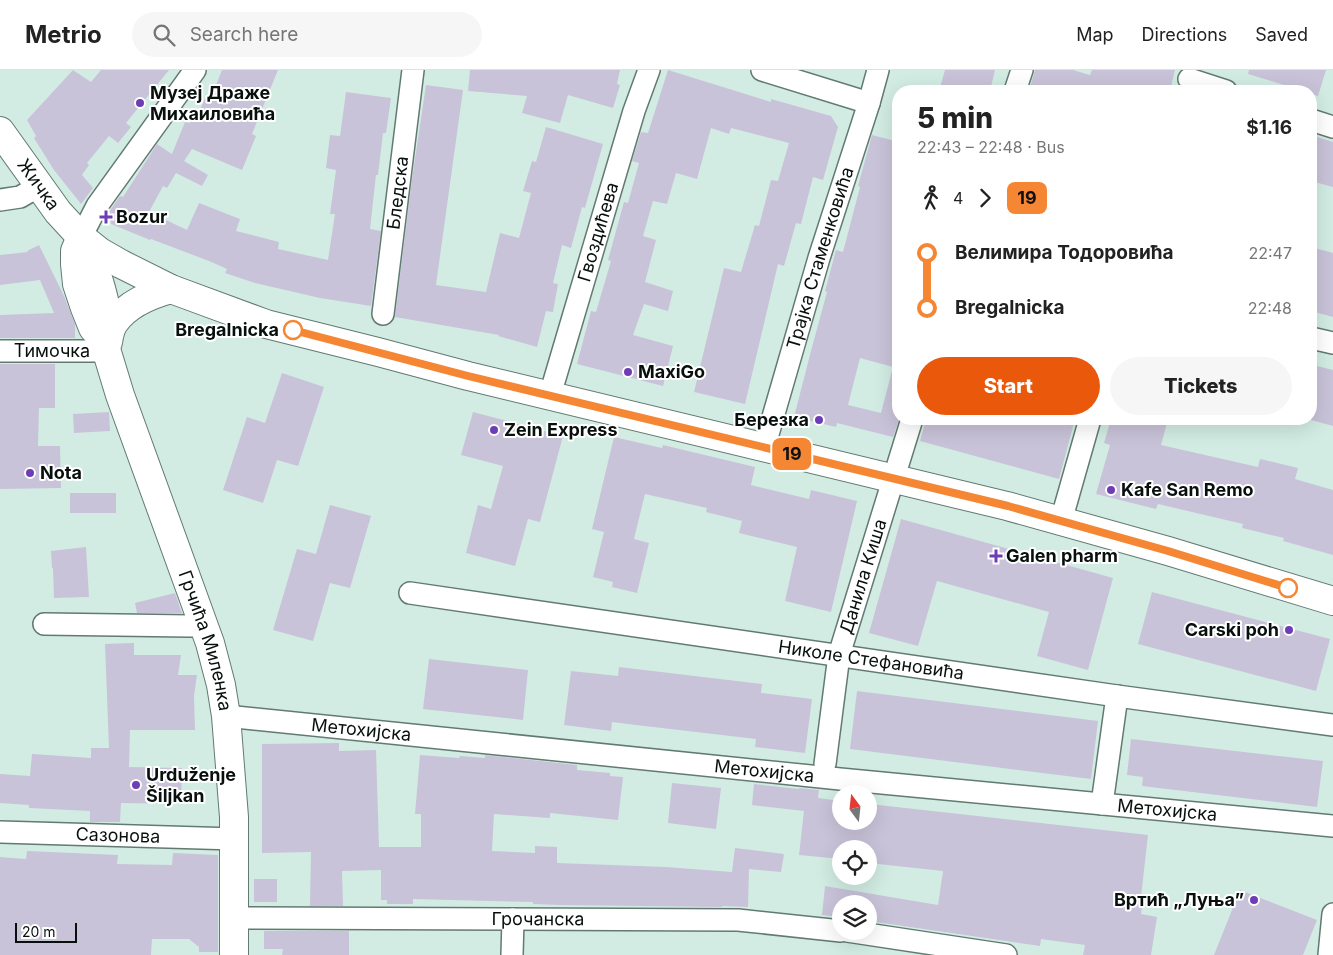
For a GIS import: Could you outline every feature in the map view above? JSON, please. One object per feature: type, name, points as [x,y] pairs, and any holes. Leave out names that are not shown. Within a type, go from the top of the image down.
[{"type":"main road","name":"Жичка","points":[[0,131],[58,212],[81,237],[100,252],[171,290],[266,324],[468,376],[1061,521],[1333,601]]},
{"type":"main road","name":"Грчића Миленка","points":[[81,237],[77,244],[75,256],[77,284],[92,328],[104,345],[120,395],[210,644],[221,685],[226,716],[234,817],[234,955]]},
{"type":"main road","points":[[104,345],[114,324],[131,306],[155,293],[171,290]]},
{"type":"street","points":[[81,237],[98,206],[195,70]]},
{"type":"street","name":"Бледска","points":[[383,314],[413,70]]},
{"type":"street","name":"Гвоздићева","points":[[550,395],[634,111],[648,70]]},
{"type":"street","points":[[762,70],[869,104]]},
{"type":"street","name":"Трајка Стаменковића","points":[[764,448],[819,258],[869,104],[878,70]]},
{"type":"street","points":[[1017,85],[1022,70]]},
{"type":"street","points":[[1189,80],[1206,85]]},
{"type":"street","points":[[1317,122],[1333,127]]},
{"type":"street","points":[[0,200],[20,197],[39,186]]},
{"type":"street","points":[[1317,339],[1333,343]]},
{"type":"street","name":"Тимочка","points":[[0,351],[104,345]]},
{"type":"street","name":"Данила Киша","points":[[825,773],[839,654],[910,425]]},
{"type":"street","points":[[1061,521],[1088,425]]},
{"type":"street","name":"Николе Стефановића","points":[[410,593],[1117,696],[1333,725]]},
{"type":"street","points":[[44,624],[190,626],[202,623]]},
{"type":"street","points":[[1102,804],[1117,696]]},
{"type":"street","name":"Метохијска","points":[[226,716],[825,773],[1102,804],[1333,826]]},
{"type":"street","name":"Сазонова","points":[[0,832],[235,839]]},
{"type":"street","points":[[1328,955],[1333,914]]},
{"type":"street","name":"Грочанска","points":[[234,918],[738,920],[832,929]]},
{"type":"street","points":[[512,955],[513,919]]},
{"type":"street","points":[[877,936],[1006,955]]},
{"type":"building","points":[[73,70],[91,82],[101,70],[169,70],[126,123],[131,127],[118,143],[109,136],[87,163],[89,165],[82,175],[93,188],[81,204],[54,170],[34,138],[36,136],[27,120]]},
{"type":"building","points":[[222,70],[278,70],[252,134],[256,136],[242,170],[192,149],[184,161],[208,175],[202,186],[176,173],[167,188],[163,186],[149,212],[187,230],[199,203],[240,219],[236,231],[279,242],[278,249],[328,260],[335,214],[330,214],[336,170],[326,168],[330,135],[340,136],[346,92],[391,98],[386,133],[383,133],[378,175],[376,175],[370,229],[381,231],[371,306],[320,298],[255,283],[225,273],[227,269],[209,261],[111,224],[109,212],[120,196],[123,197],[157,144],[172,154],[185,122],[190,123],[195,111],[199,112],[205,98],[210,100]]},
{"type":"building","points":[[470,70],[620,70],[617,84],[620,85],[613,108],[568,95],[560,123],[522,113],[527,96],[468,91]]},
{"type":"building","points":[[668,70],[771,102],[771,99],[831,116],[838,127],[823,180],[813,177],[801,224],[796,223],[784,266],[778,264],[745,404],[694,392],[724,268],[741,272],[755,225],[759,226],[771,180],[778,181],[789,143],[731,128],[729,134],[711,128],[697,179],[676,173],[667,204],[653,201],[643,236],[656,240],[645,282],[673,291],[668,311],[644,304],[633,335],[673,346],[663,386],[577,364],[591,311],[596,312],[611,261],[608,260],[624,202],[628,203],[639,163],[632,161],[641,132],[648,133]]},
{"type":"building","points":[[945,70],[995,70],[991,85],[941,85]]},
{"type":"building","points":[[1035,70],[1073,70],[1090,75],[1092,70],[1175,70],[1171,85],[1031,85]]},
{"type":"building","points":[[1249,70],[1326,70],[1318,96],[1317,85],[1284,85],[1248,74]]},
{"type":"building","points":[[426,85],[463,90],[436,285],[486,292],[500,233],[519,238],[531,193],[523,191],[532,161],[536,162],[546,127],[603,144],[585,208],[582,207],[571,248],[562,245],[553,283],[558,284],[553,312],[546,311],[537,347],[499,335],[395,317]]},
{"type":"building","points":[[872,135],[892,140],[892,367],[860,358],[848,405],[881,413],[892,371],[892,425],[897,425],[893,437],[837,423],[836,427],[794,417],[827,292],[825,291],[836,250],[843,252],[860,187],[858,186]]},
{"type":"building","points":[[1317,137],[1333,142],[1333,187],[1317,183]]},
{"type":"building","points":[[39,245],[64,296],[75,324],[75,338],[0,338],[0,315],[54,313],[40,280],[0,285],[0,255],[28,252]]},
{"type":"building","points":[[1317,249],[1333,253],[1333,317],[1317,313]]},
{"type":"building","points":[[0,364],[55,364],[55,408],[39,408],[38,446],[60,446],[61,488],[0,489]]},
{"type":"building","points":[[1317,366],[1333,370],[1333,426],[1317,422]]},
{"type":"building","points":[[282,373],[324,387],[298,466],[277,460],[263,503],[223,490],[247,417],[265,423]]},
{"type":"building","points":[[109,412],[110,431],[74,433],[73,414]]},
{"type":"building","points":[[473,412],[563,436],[540,522],[528,519],[515,566],[466,553],[478,505],[491,509],[503,466],[461,455]]},
{"type":"building","points":[[924,425],[1073,425],[1059,479],[920,441]]},
{"type":"building","points":[[1109,425],[1166,425],[1161,445],[1258,467],[1260,459],[1298,468],[1295,479],[1333,490],[1333,555],[1283,541],[1284,538],[1242,528],[1243,524],[1158,504],[1156,509],[1096,494],[1110,445],[1104,443]]},
{"type":"building","points":[[614,437],[662,448],[663,445],[755,467],[751,485],[809,499],[811,490],[857,501],[831,612],[785,601],[797,547],[739,533],[742,521],[706,512],[707,508],[645,494],[634,539],[649,543],[637,593],[612,587],[613,582],[593,577],[604,532],[592,529]]},
{"type":"building","points":[[70,493],[116,493],[116,513],[70,513]]},
{"type":"building","points":[[330,505],[371,516],[350,588],[330,583],[313,641],[273,630],[297,549],[316,554]]},
{"type":"building","points":[[901,519],[1113,578],[1088,670],[1037,656],[1049,612],[937,581],[918,646],[869,633]]},
{"type":"building","points":[[86,547],[89,597],[54,598],[51,551]]},
{"type":"building","points":[[1152,592],[1330,639],[1316,691],[1138,644]]},
{"type":"building","points":[[175,593],[182,613],[137,613],[135,603]]},
{"type":"building","points":[[134,643],[134,655],[181,655],[178,675],[197,675],[194,696],[195,730],[130,730],[129,767],[182,768],[181,804],[121,803],[120,822],[90,822],[90,811],[29,808],[29,805],[0,803],[0,774],[30,776],[32,754],[91,758],[91,748],[109,748],[105,644]]},
{"type":"building","points":[[429,659],[528,670],[523,720],[423,709]]},
{"type":"building","points":[[619,667],[762,684],[761,693],[812,699],[805,753],[755,747],[756,739],[612,722],[611,731],[564,725],[571,671],[618,676]]},
{"type":"building","points":[[857,691],[1098,721],[1091,779],[850,749]]},
{"type":"building","points":[[1131,739],[1323,761],[1317,807],[1142,786],[1143,777],[1127,775]]},
{"type":"building","points":[[339,743],[339,751],[376,750],[379,847],[421,847],[421,814],[415,814],[420,755],[485,758],[485,755],[577,765],[577,770],[610,773],[610,776],[623,777],[618,820],[550,813],[550,818],[494,814],[492,851],[535,853],[535,846],[557,847],[557,863],[666,867],[732,872],[735,848],[784,854],[781,872],[749,869],[748,907],[722,907],[560,905],[533,904],[533,902],[413,899],[413,904],[387,904],[387,900],[381,900],[381,870],[342,871],[343,906],[310,906],[311,852],[262,853],[262,744]]},
{"type":"building","points":[[672,783],[721,788],[716,829],[668,823]]},
{"type":"building","points":[[754,784],[819,790],[818,798],[832,800],[832,830],[878,830],[878,805],[1148,835],[1141,897],[1143,897],[1141,914],[1157,917],[1151,955],[1083,955],[1085,945],[1041,939],[1040,946],[877,922],[877,895],[832,895],[832,916],[822,915],[825,886],[938,905],[943,871],[877,864],[877,840],[832,840],[832,858],[799,855],[804,811],[752,805]]},
{"type":"building","points":[[27,851],[118,855],[117,864],[172,865],[173,853],[218,855],[218,952],[199,952],[199,947],[189,939],[152,939],[151,955],[0,955],[0,857],[26,859]]},
{"type":"building","points":[[254,879],[277,879],[277,902],[254,902]]},
{"type":"building","points":[[1240,890],[1317,920],[1303,955],[1214,955]]},
{"type":"building","points":[[264,931],[349,931],[349,955],[282,955],[283,949],[264,949]]},
{"type":"bus line","name":"19","points":[[293,330],[468,376],[1008,506],[1168,551],[1288,588]]},
{"type":"place","name":"Музеј Драже Михаиловића","points":[[140,103]]},
{"type":"place","name":"Bozur","points":[[106,217]]},
{"type":"place","name":"Bregalnicka","points":[[293,330]]},
{"type":"place","name":"MaxiGo","points":[[628,372]]},
{"type":"place","name":"Березка","points":[[819,420]]},
{"type":"place","name":"Zein Express","points":[[494,430]]},
{"type":"place","name":"Nota","points":[[30,473]]},
{"type":"place","name":"Kafe San Remo","points":[[1111,490]]},
{"type":"place","name":"Galen pharm","points":[[996,556]]},
{"type":"place","name":"Carski poh","points":[[1289,630]]},
{"type":"place","name":"Urduženje Šiljkan","points":[[136,785]]},
{"type":"place","name":"Вртић „Луња”","points":[[1254,900]]}]
